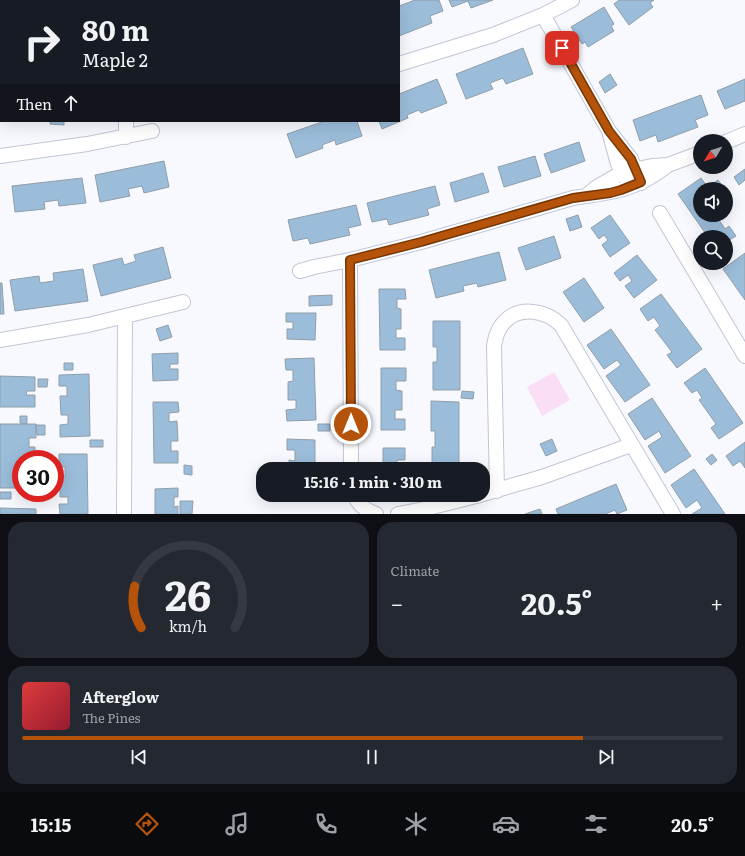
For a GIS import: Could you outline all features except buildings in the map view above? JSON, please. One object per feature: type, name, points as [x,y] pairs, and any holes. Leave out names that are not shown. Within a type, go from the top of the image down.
[{"type":"street","points":[[400,64],[493,35],[543,15],[572,0]]},
{"type":"street","points":[[543,15],[609,131],[628,154],[629,170],[637,184]]},
{"type":"street","points":[[126,122],[126,137]]},
{"type":"street","points":[[0,156],[54,150],[152,131]]},
{"type":"street","points":[[733,139],[745,134]]},
{"type":"street","points":[[300,271],[421,242],[573,198],[610,193],[637,184],[668,165],[693,156]]},
{"type":"street","points":[[586,196],[597,187],[629,170],[668,165]]},
{"type":"street","points":[[660,213],[745,356]]},
{"type":"street","points":[[350,260],[351,462]]},
{"type":"street","points":[[0,340],[51,332],[125,317],[183,302]]},
{"type":"street","points":[[488,462],[494,346],[496,336],[500,327],[507,319],[515,314],[535,311],[553,318],[561,325],[672,514]]},
{"type":"street","points":[[124,514],[125,317]]},
{"type":"street","points":[[490,492],[542,478],[631,445]]},
{"type":"street","points":[[358,502],[368,512],[376,514]]},
{"type":"street","points":[[398,514],[452,502]]},
{"type":"shaded area","points":[[554,372],[570,400],[542,416],[527,387]]},
{"type":"route","points":[[351,424],[350,260],[421,242],[573,198],[610,193],[641,182],[634,164],[628,154],[609,131],[562,48]]}]
